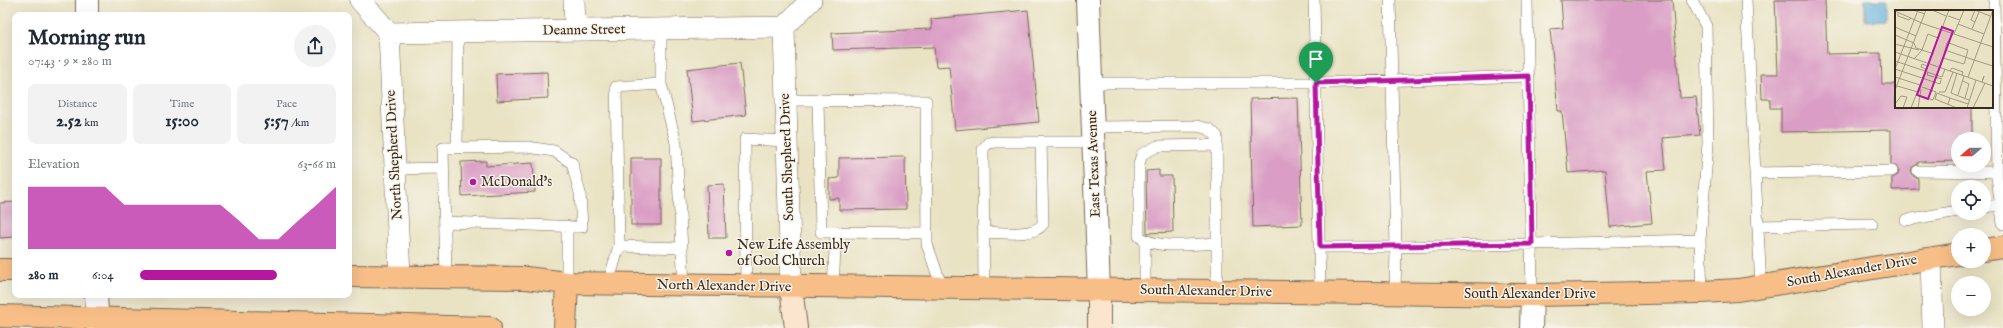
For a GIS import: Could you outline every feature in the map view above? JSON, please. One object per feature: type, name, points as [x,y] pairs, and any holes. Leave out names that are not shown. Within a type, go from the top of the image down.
[{"type":"main road","points":[[1991,249],[2003,247]]},
{"type":"main road","name":"South Alexander Drive","points":[[1099,291],[1145,289],[1217,292],[1532,295],[1702,292],[1761,287],[1951,255]]},
{"type":"main road","points":[[0,270],[12,270]]},
{"type":"main road","name":"North Alexander Drive","points":[[352,276],[526,278],[567,283],[608,284],[984,288],[1099,291]]},
{"type":"main road","points":[[565,328],[567,283]]},
{"type":"main road","points":[[791,286],[796,328]]},
{"type":"main road","name":"East Texas Avenue","points":[[1099,291],[1099,328]]},
{"type":"main road","points":[[0,316],[97,323],[490,328]]},
{"type":"street","points":[[87,0],[87,12]]},
{"type":"street","points":[[360,0],[389,33]]},
{"type":"street","points":[[574,0],[575,29]]},
{"type":"street","points":[[784,27],[811,0]]},
{"type":"street","name":"East Texas Avenue","points":[[1088,0],[1099,291]]},
{"type":"street","name":"Deanne Street","points":[[389,33],[784,27]]},
{"type":"street","name":"South Shepherd Drive","points":[[784,27],[791,286]]},
{"type":"street","name":"North Shepherd Drive","points":[[389,33],[400,277]]},
{"type":"street","points":[[1931,258],[1933,328]]},
{"type":"street","points":[[1531,328],[1532,295]]},
{"type":"street","points":[[96,298],[97,323]]},
{"type":"lane","points":[[1314,0],[1320,293]]},
{"type":"lane","points":[[1390,0],[1396,247],[1395,294]]},
{"type":"lane","points":[[1527,0],[1532,295]]},
{"type":"lane","points":[[1692,0],[1706,26],[1708,144],[1700,240],[1702,292]]},
{"type":"lane","points":[[1746,0],[1761,287]]},
{"type":"lane","points":[[1994,0],[1997,172],[2003,224]]},
{"type":"lane","points":[[662,28],[661,84],[676,143],[684,285]]},
{"type":"lane","points":[[457,148],[458,32]]},
{"type":"lane","points":[[1091,83],[1316,83],[1529,76]]},
{"type":"lane","points":[[608,284],[619,246],[616,87],[661,84]]},
{"type":"lane","points":[[786,100],[926,101],[927,244],[942,288]]},
{"type":"lane","points":[[818,100],[821,232],[927,234]]},
{"type":"lane","points":[[984,288],[982,149],[988,143],[1041,141],[1092,134],[1197,126],[1209,129],[1217,136],[1217,292]]},
{"type":"lane","points":[[746,286],[745,139],[787,141]]},
{"type":"lane","points":[[982,232],[1031,232],[1039,230],[1043,224],[1041,141]]},
{"type":"lane","points":[[1216,145],[1158,146],[1142,154],[1139,164],[1139,236],[1145,242],[1158,244],[1217,243]]},
{"type":"lane","points":[[444,222],[582,227],[580,193],[572,163],[554,151],[527,147],[443,148],[442,168],[446,278]]},
{"type":"lane","points":[[395,168],[442,168]]},
{"type":"lane","points":[[1755,173],[1892,171]]},
{"type":"lane","points":[[1918,171],[1997,172]]},
{"type":"lane","points":[[1991,206],[2000,205]]},
{"type":"lane","points":[[1906,220],[1951,212]]},
{"type":"lane","points":[[1758,226],[1872,224]]},
{"type":"lane","points":[[567,226],[567,283]]},
{"type":"lane","points":[[833,287],[836,232]]},
{"type":"lane","points":[[1320,247],[1396,247],[1700,240]]},
{"type":"lane","points":[[1145,242],[1145,289]]},
{"type":"lane","points":[[619,246],[682,248]]},
{"type":"water","points":[[1865,0],[1886,0],[1886,20],[1865,21]]},
{"type":"building","points":[[1561,0],[1672,0],[1680,98],[1696,97],[1700,135],[1663,138],[1666,170],[1647,171],[1652,223],[1610,227],[1605,170],[1568,173],[1562,111],[1558,111],[1550,29],[1563,28]]},
{"type":"building","points":[[1775,0],[1825,0],[1827,54],[1881,53],[1882,84],[1895,84],[1895,108],[1972,108],[1972,132],[1951,132],[1951,161],[1918,162],[1918,164],[1912,167],[1911,171],[1914,177],[1918,178],[1918,189],[1892,190],[1892,178],[1898,175],[1899,171],[1896,165],[1891,164],[1891,130],[1781,132],[1781,108],[1770,108],[1770,99],[1762,99],[1761,74],[1778,74]]},
{"type":"building","points":[[1028,10],[1039,122],[955,130],[949,66],[936,67],[934,47],[833,50],[832,33],[932,29],[931,19]]},
{"type":"building","points":[[740,63],[746,115],[693,121],[687,69]]},
{"type":"building","points":[[547,72],[548,98],[497,101],[496,74]]},
{"type":"building","points":[[1298,98],[1302,225],[1253,227],[1250,99]]},
{"type":"building","points":[[905,157],[906,209],[839,210],[839,198],[829,199],[829,179],[839,178],[839,158]]},
{"type":"building","points":[[631,158],[661,158],[661,225],[631,225]]},
{"type":"building","points":[[486,161],[486,166],[533,163],[535,192],[462,196],[461,162]]},
{"type":"building","points":[[1159,170],[1159,176],[1172,176],[1173,232],[1147,233],[1146,171]]},
{"type":"building","points":[[724,184],[726,238],[709,238],[707,185]]},
{"type":"building","points":[[12,202],[12,237],[0,238],[0,203]]},
{"type":"place","name":"McDonald's","points":[[473,182]]},
{"type":"place","name":"New Life Assembly of God Church","points":[[729,253]]},
{"type":"route","points":[[1529,76],[1532,244],[1320,247],[1316,83],[1529,76]]}]
